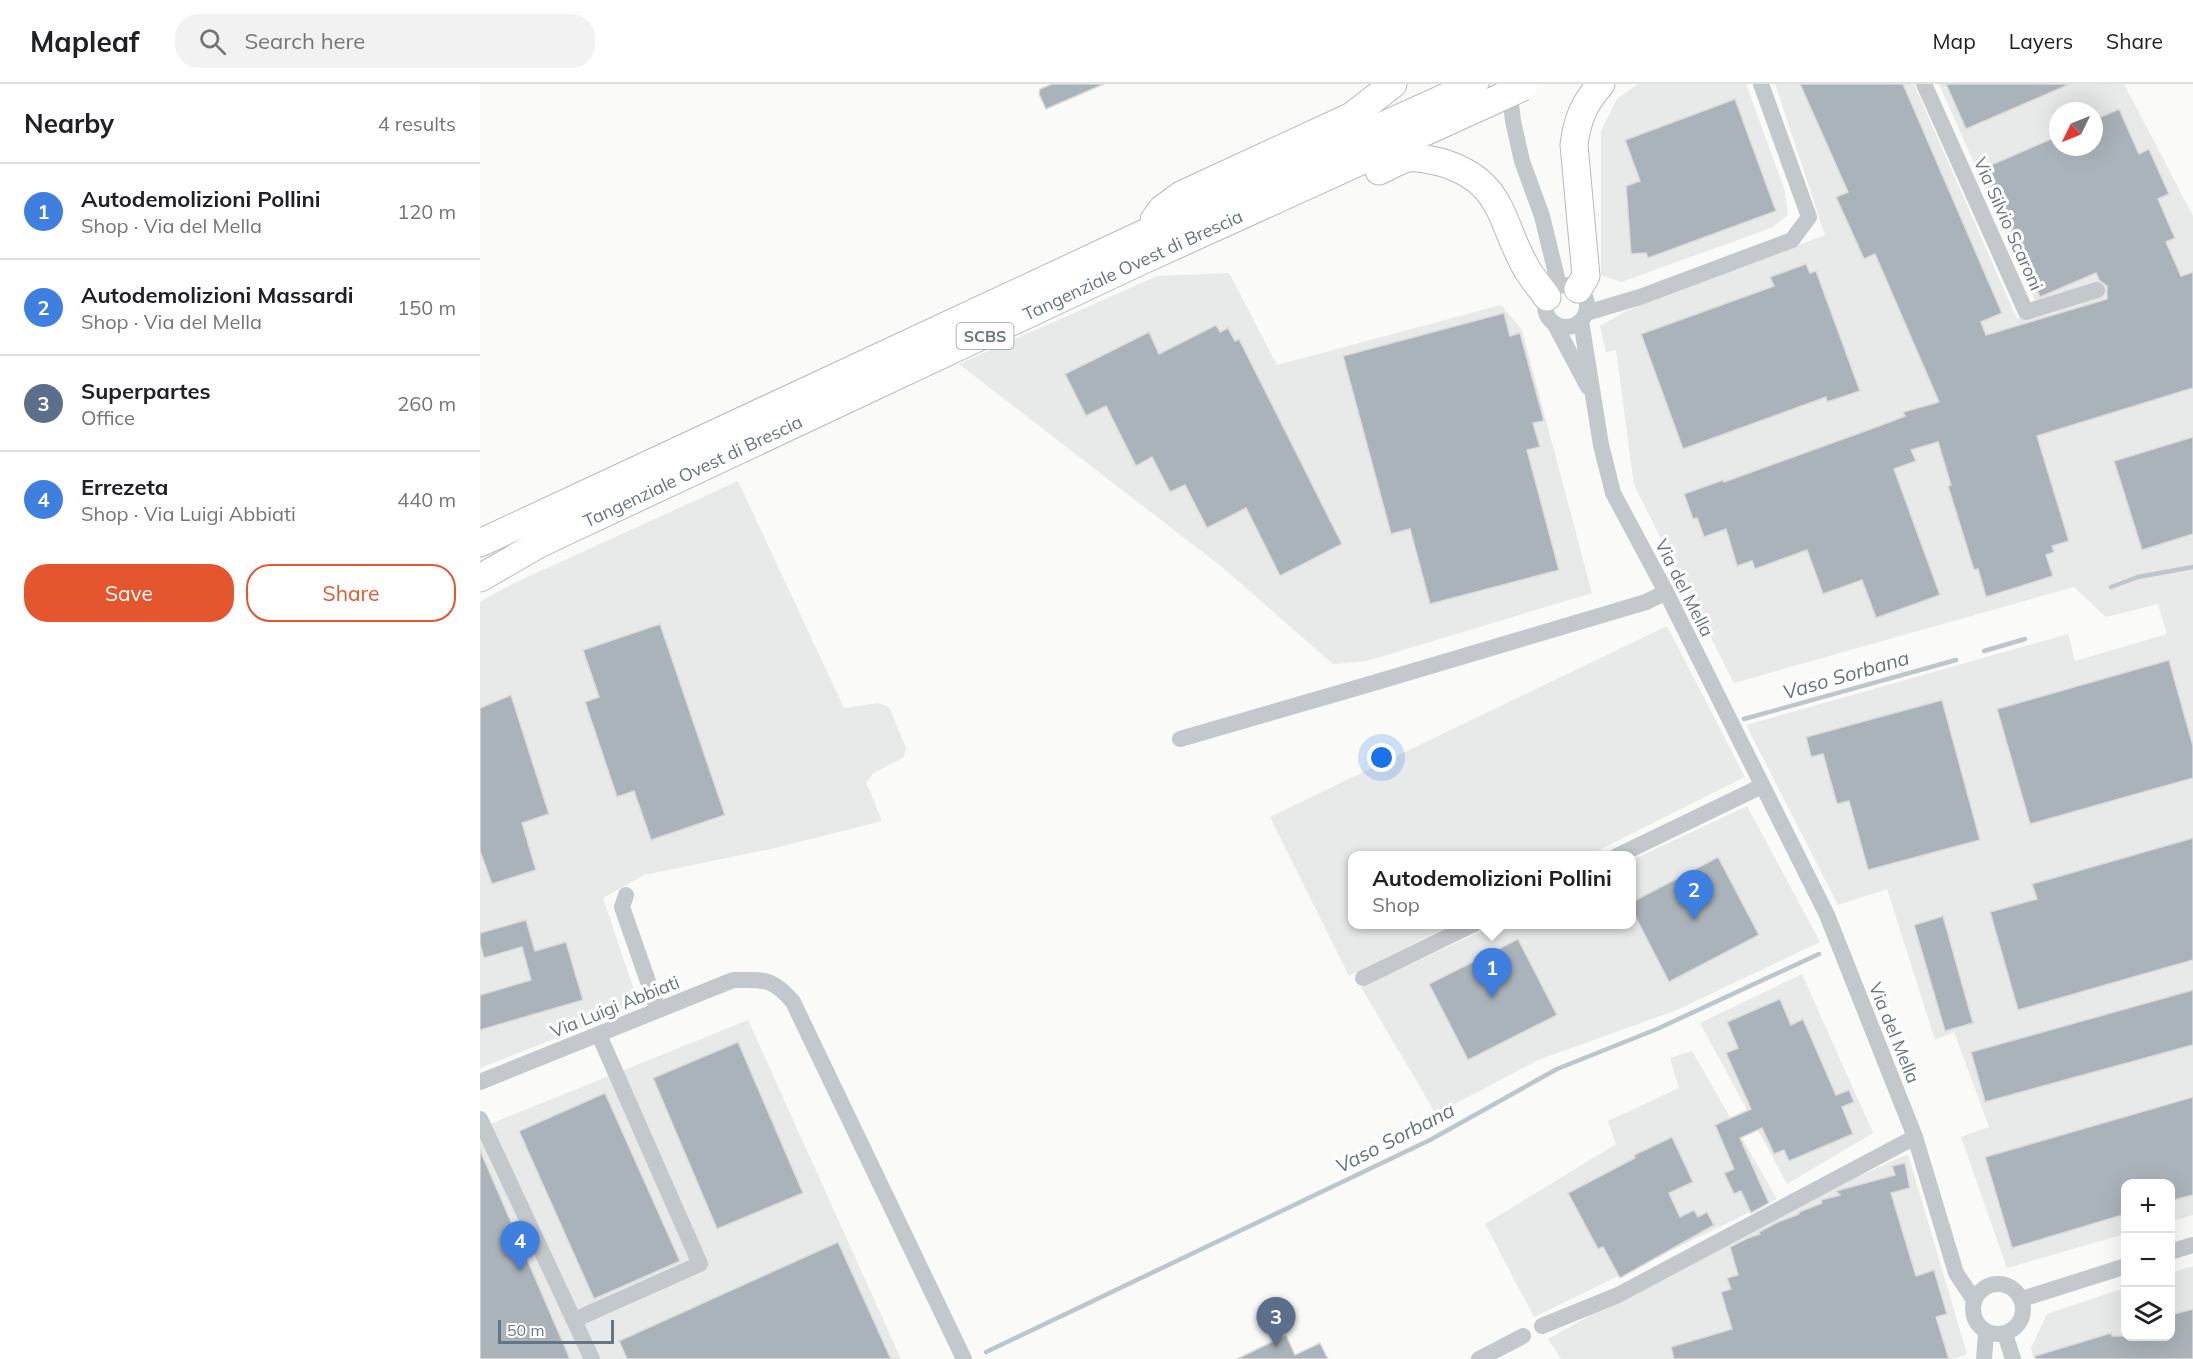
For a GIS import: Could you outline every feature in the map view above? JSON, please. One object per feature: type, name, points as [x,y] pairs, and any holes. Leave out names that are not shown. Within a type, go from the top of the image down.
[{"type":"main road","points":[[1145,233],[1162,209],[1181,195],[1352,116],[1393,84]]},
{"type":"main road","points":[[1141,261],[1177,259],[1198,254],[1360,178],[1409,158],[1433,160],[1456,167],[1489,191],[1500,208],[1528,270],[1573,301],[1586,276],[1574,145],[1576,124],[1582,109],[1601,84]]},
{"type":"main road","name":"Tangenziale Ovest di Brescia","points":[[480,543],[1145,233],[1506,88]]},
{"type":"main road","name":"Tangenziale Ovest di Brescia","points":[[480,578],[539,544],[1005,327],[1506,88]]},
{"type":"street","points":[[1554,323],[1568,326],[1573,301],[1640,297],[1792,240],[1809,217],[1761,84]]},
{"type":"street","name":"Via Silvio Scaroni","points":[[1924,84],[2026,312],[2097,290]]},
{"type":"street","name":"Via del Mella","points":[[1506,88],[1522,161],[1573,301],[1595,401],[1601,445],[1613,493],[1666,592],[1827,915],[1915,1137],[1956,1273],[1974,1300]]},
{"type":"street","name":"Via del Mella","points":[[1573,301],[1546,311],[1595,401]]},
{"type":"street","points":[[1180,739],[1646,602],[1666,592]]},
{"type":"street","points":[[1625,851],[1762,786]]},
{"type":"street","points":[[626,895],[622,907],[658,1011]]},
{"type":"street","points":[[1363,978],[1464,929]]},
{"type":"street","name":"Via Luigi Abbiati","points":[[480,1082],[733,980],[767,981],[781,988],[793,1002],[964,1359]]},
{"type":"street","points":[[574,1320],[700,1264],[599,1035]]},
{"type":"street","points":[[480,1119],[592,1359]]},
{"type":"street","points":[[1542,1326],[1618,1295],[1915,1137]]},
{"type":"street","points":[[2175,1250],[2193,1245]]},
{"type":"street","points":[[2022,1299],[2121,1268]]},
{"type":"street","points":[[1995,1284],[2011,1287],[2022,1299],[2024,1306],[2021,1320],[2017,1326],[2005,1334],[1986,1332],[1974,1318],[1974,1300],[1982,1289],[1995,1284]]},
{"type":"street","points":[[1984,1359],[1986,1332]]},
{"type":"street","points":[[2005,1334],[2013,1359]]},
{"type":"street","points":[[1479,1359],[1523,1336]]},
{"type":"shaded area","points":[[1638,84],[1746,84],[1785,191],[1788,215],[1771,228],[1621,282],[1601,275],[1601,131],[1617,99]]},
{"type":"shaded area","points":[[1775,84],[1914,84],[2017,319],[2101,294],[2035,301],[1939,84],[2124,84],[2193,216],[2193,1215],[2175,1220],[2175,1179],[2121,1179],[2121,1235],[2007,1268],[1961,1137],[1989,1127],[1954,1032],[1935,1040],[1887,889],[1838,905],[1746,725],[2068,634],[2075,661],[2167,634],[2158,604],[2106,617],[2074,587],[1734,683],[1634,485],[1616,350],[1606,352],[1600,326],[1626,311],[1825,235]]},
{"type":"shaded area","points":[[1229,273],[1277,365],[1501,305],[1522,330],[1592,593],[1367,661],[1333,664],[1222,567],[959,364],[1157,276]]},
{"type":"shaded area","points":[[738,481],[844,708],[878,703],[889,707],[906,748],[904,757],[874,773],[866,782],[882,821],[775,848],[644,875],[603,898],[634,990],[631,1004],[623,1012],[480,1068],[480,602],[510,585]]},
{"type":"shaded area","points":[[1667,626],[1745,777],[1597,851],[1348,851],[1348,929],[1443,929],[1349,976],[1270,817]]},
{"type":"shaded area","points":[[1747,806],[1820,942],[1677,1010],[1538,1060],[1436,1114],[1361,987],[1486,929],[1636,929],[1636,858]]},
{"type":"shaded area","points":[[1802,974],[1873,1133],[1787,1184],[1700,1023]]},
{"type":"shaded area","points":[[748,1020],[901,1359],[480,1359],[480,1128]]},
{"type":"shaded area","points":[[1692,1051],[1777,1199],[1534,1317],[1485,1224],[1616,1144],[1608,1121],[1679,1088],[1670,1058]]},
{"type":"shaded area","points":[[1908,1154],[1967,1354],[1954,1359],[1561,1359],[1548,1339],[1767,1217]]},
{"type":"shaded area","points":[[2193,1266],[2193,1359],[2034,1359],[2031,1348],[2047,1314],[2121,1289],[2121,1341],[2175,1341],[2175,1272]]},
{"type":"building","points":[[1052,84],[1104,84],[1046,109],[1039,94],[1040,89]]},
{"type":"building","points":[[1800,84],[1903,84],[2002,313],[1981,322],[1986,335],[2107,299],[2107,286],[2099,280],[2096,273],[2040,297],[1984,168],[2049,140],[2049,156],[2103,156],[2103,116],[2119,109],[2139,154],[2149,149],[2169,194],[2158,199],[2175,238],[2166,242],[2181,276],[2193,272],[2193,388],[2037,436],[2069,541],[2052,546],[2054,552],[2046,555],[2053,576],[1986,597],[1978,569],[1974,570],[1948,486],[1951,485],[1938,442],[1911,450],[1916,461],[1894,469],[1940,595],[1876,618],[1862,580],[1823,594],[1807,550],[1755,569],[1752,561],[1737,566],[1726,529],[1704,537],[1697,518],[1693,519],[1684,494],[1723,480],[1724,482],[1879,426],[1905,416],[1903,412],[1939,402],[1875,254],[1864,259],[1836,197],[1848,192]]},
{"type":"building","points":[[1946,84],[2070,84],[1966,129]]},
{"type":"building","points":[[1735,99],[1776,211],[1648,258],[1646,253],[1631,254],[1626,186],[1640,181],[1625,140]]},
{"type":"building","points":[[1806,264],[1810,273],[1816,271],[1860,391],[1827,402],[1826,397],[1683,449],[1641,334],[1774,286],[1770,277]]},
{"type":"building","points":[[1504,313],[1510,336],[1520,333],[1544,421],[1533,423],[1540,447],[1527,450],[1559,570],[1430,604],[1410,529],[1391,534],[1343,356]]},
{"type":"building","points":[[1216,325],[1220,332],[1228,328],[1235,341],[1239,339],[1342,544],[1280,576],[1246,508],[1207,528],[1185,485],[1170,492],[1152,457],[1136,466],[1106,406],[1086,416],[1065,374],[1149,332],[1159,354]]},
{"type":"building","points":[[2193,437],[2193,534],[2142,550],[2114,461]]},
{"type":"building","points":[[660,624],[725,815],[651,840],[634,791],[617,797],[585,702],[599,697],[583,650]]},
{"type":"building","points":[[2169,660],[2193,746],[2193,778],[2030,824],[1997,709]]},
{"type":"building","points":[[511,695],[549,814],[522,823],[536,870],[492,884],[480,851],[480,708]]},
{"type":"building","points":[[1942,700],[1980,840],[1868,870],[1849,801],[1837,804],[1823,754],[1811,757],[1806,737]]},
{"type":"building","points":[[2193,838],[2193,960],[2018,1010],[1990,912],[2037,899],[2032,884]]},
{"type":"building","points":[[1718,857],[1759,935],[1669,982],[1636,918],[1636,900]]},
{"type":"building","points":[[1943,916],[1973,1023],[1945,1031],[1914,925]]},
{"type":"building","points":[[526,920],[535,951],[566,942],[583,1000],[480,1030],[480,995],[531,980],[522,947],[484,958],[480,933]]},
{"type":"building","points":[[1518,939],[1557,1015],[1468,1060],[1429,984]]},
{"type":"building","points":[[2193,990],[2193,1045],[1985,1102],[1971,1052]]},
{"type":"building","points":[[1780,999],[1791,1025],[1803,1019],[1836,1095],[1849,1090],[1854,1102],[1842,1107],[1853,1134],[1789,1161],[1784,1150],[1774,1154],[1762,1128],[1740,1138],[1769,1203],[1751,1213],[1741,1191],[1734,1194],[1724,1173],[1734,1169],[1715,1125],[1751,1109],[1726,1053],[1738,1048],[1727,1022]]},
{"type":"building","points":[[738,1042],[803,1193],[717,1229],[653,1078]]},
{"type":"building","points":[[605,1093],[680,1261],[594,1299],[519,1131]]},
{"type":"building","points":[[2193,1097],[2193,1195],[2175,1200],[2175,1179],[2121,1179],[2121,1215],[2012,1248],[1985,1157]]},
{"type":"building","points":[[1672,1137],[1693,1182],[1669,1193],[1680,1217],[1694,1210],[1698,1217],[1707,1212],[1714,1225],[1620,1278],[1603,1247],[1598,1249],[1568,1193],[1635,1158],[1634,1155]]},
{"type":"building","points":[[480,1150],[570,1359],[480,1359]]},
{"type":"building","points":[[1905,1163],[1910,1188],[1891,1193],[1916,1276],[1934,1270],[1947,1314],[1936,1317],[1949,1359],[1674,1359],[1671,1347],[1732,1329],[1721,1292],[1731,1289],[1727,1278],[1738,1275],[1730,1247],[1760,1234],[1759,1232],[1778,1222],[1822,1203],[1821,1200],[1840,1195],[1836,1191],[1895,1175],[1892,1166]]},
{"type":"building","points":[[838,1242],[891,1359],[627,1359],[619,1341]]},
{"type":"building","points":[[2193,1309],[2193,1359],[2035,1359],[2035,1356],[2111,1333],[2112,1336],[2121,1336],[2121,1341],[2175,1341],[2175,1314]]},
{"type":"building","points":[[1286,1335],[1295,1355],[1320,1343],[1328,1359],[1237,1359]]},
{"type":"waterway","name":"Vaso Sorbana","points":[[2111,587],[2138,577],[2193,567]]},
{"type":"waterway","name":"Vaso Sorbana","points":[[1984,651],[2025,639]]},
{"type":"waterway","name":"Vaso Sorbana","points":[[1744,719],[1956,660]]},
{"type":"waterway","name":"Vaso Sorbana","points":[[986,1352],[1430,1140],[1557,1069],[1657,1029],[1819,954]]},
{"type":"place","name":"Autodemolizioni Massardi","points":[[1694,920]]},
{"type":"place","name":"Autodemolizioni Pollini","points":[[1492,998]]},
{"type":"place","name":"Errezeta","points":[[520,1271]]},
{"type":"place","name":"Superpartes","points":[[1276,1347]]}]
